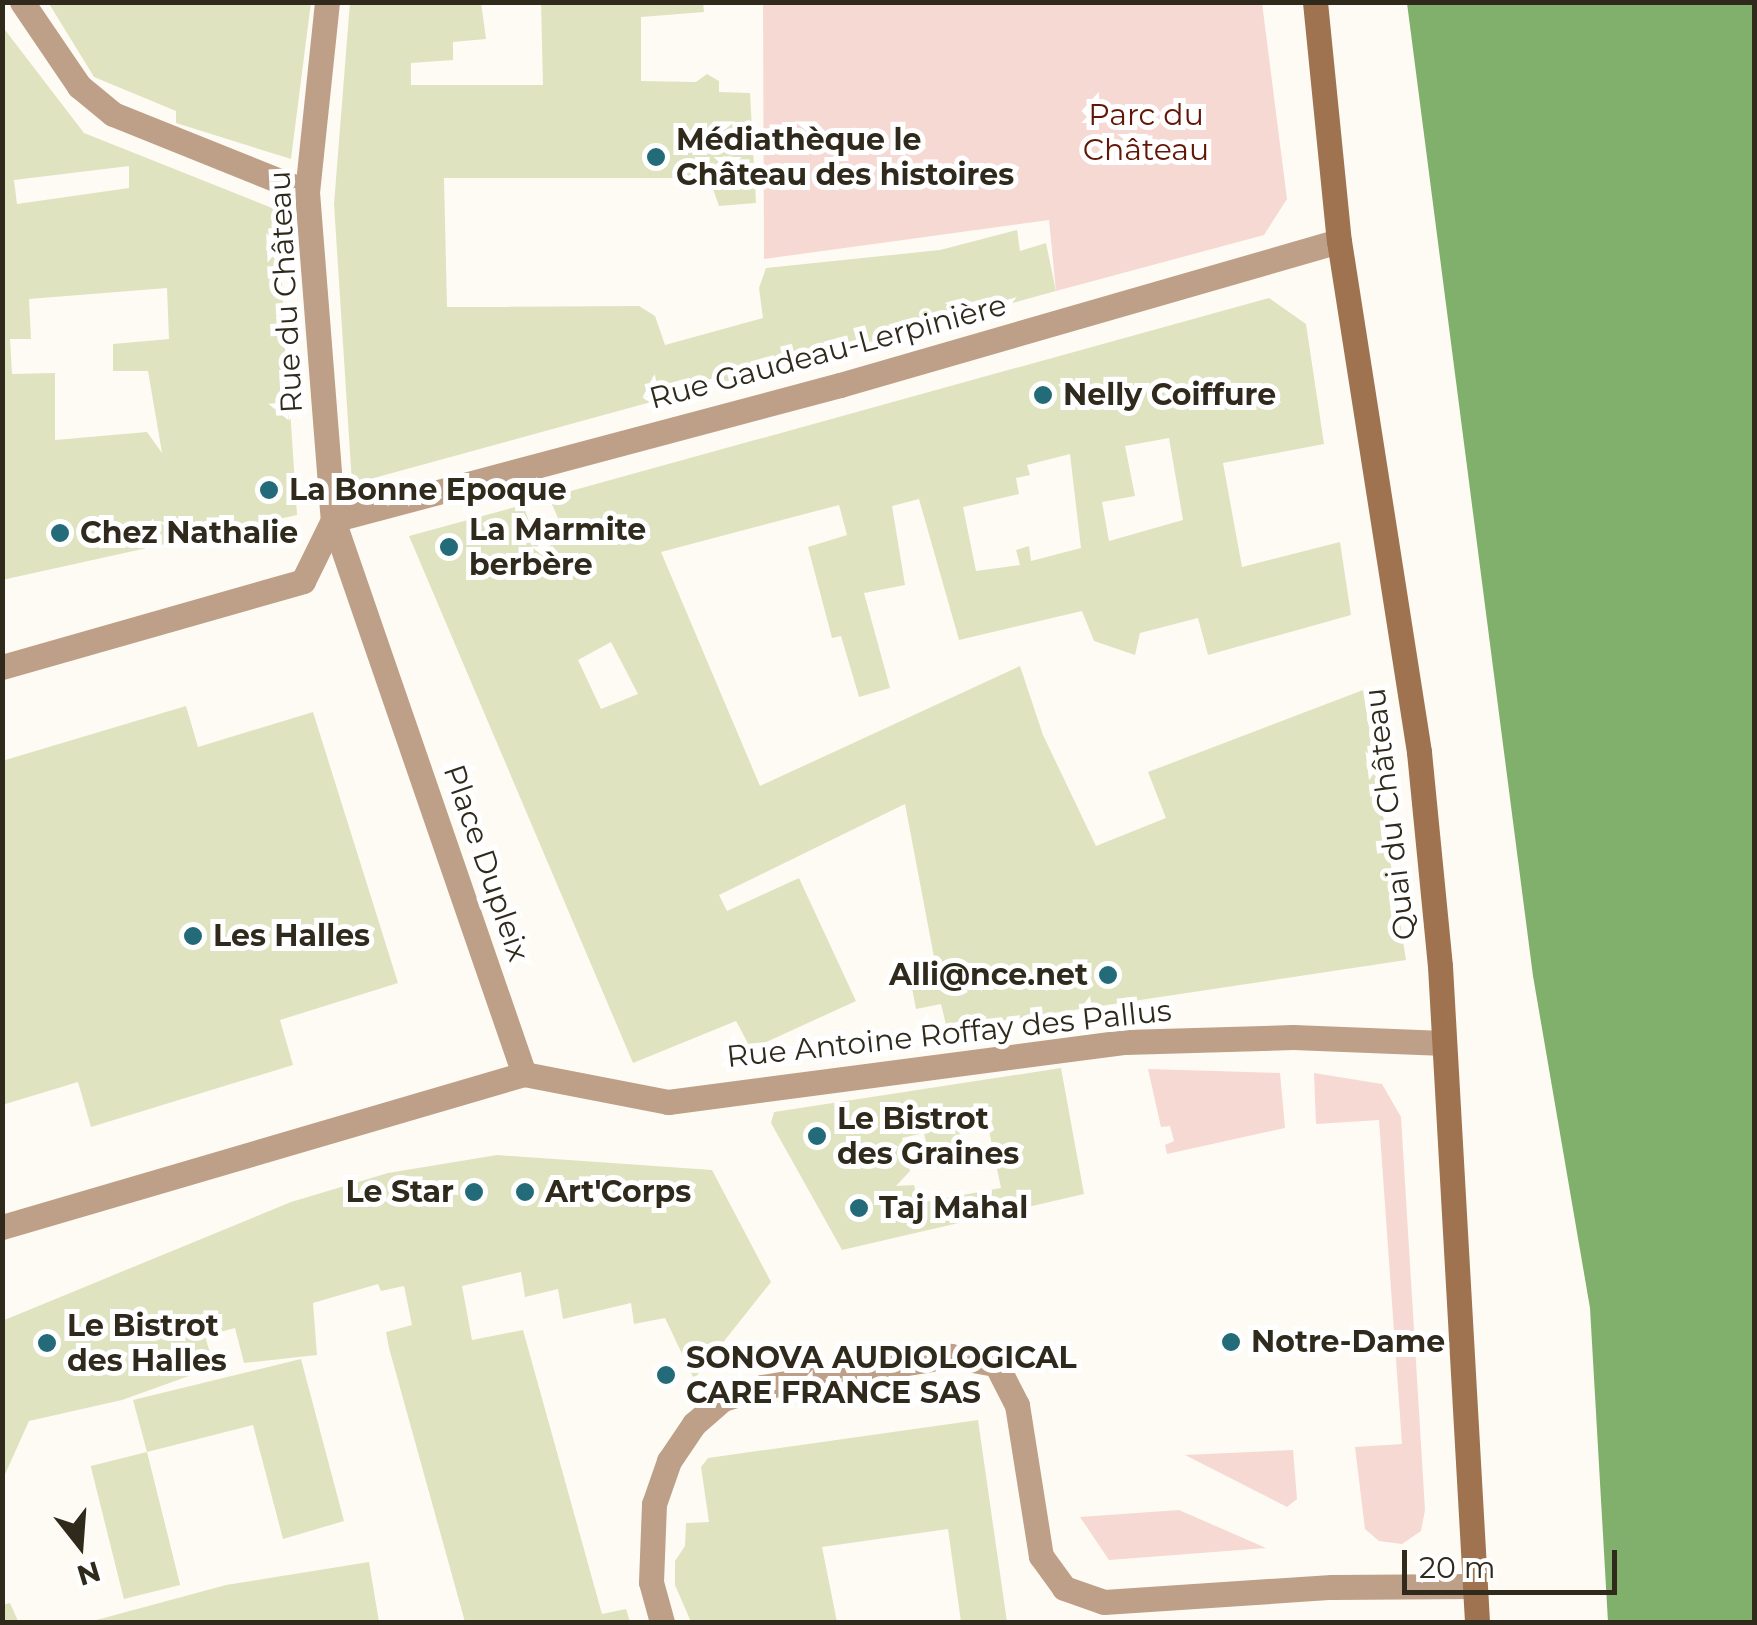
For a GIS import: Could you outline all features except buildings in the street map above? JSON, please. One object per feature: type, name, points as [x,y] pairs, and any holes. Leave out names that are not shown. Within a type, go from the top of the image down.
[{"type":"main road","name":"Quai du Château","points":[[1315,2],[1340,240],[1418,752],[1444,1043],[1476,1622]]},
{"type":"street","points":[[22,2],[79,86],[114,114],[307,192]]},
{"type":"street","name":"Rue du Château","points":[[327,2],[307,192],[333,520]]},
{"type":"street","name":"Rue Gaudeau-Lerpinière","points":[[333,520],[840,384],[1340,240]]},
{"type":"street","points":[[2,667],[303,581],[333,520]]},
{"type":"street","name":"Place Dupleix","points":[[333,520],[524,1074]]},
{"type":"street","name":"Rue Antoine Roffay des Pallus","points":[[524,1074],[668,1102],[1125,1042],[1292,1037],[1444,1043]]},
{"type":"street","points":[[2,1227],[524,1074]]},
{"type":"street","points":[[662,1622],[651,1582],[654,1504],[669,1460],[694,1424],[723,1399],[950,1356],[996,1364],[1017,1406],[1040,1556],[1064,1588],[1104,1602],[1332,1587],[1474,1586]]},
{"type":"green space","name":"Parc du Château","points":[[763,3],[1262,3],[1287,199],[1264,235],[1056,291],[1049,220],[764,259]]},
{"type":"green space","points":[[1148,1069],[1280,1073],[1285,1128],[1167,1154],[1165,1145],[1174,1141],[1170,1126],[1161,1127]]},
{"type":"green space","points":[[1314,1073],[1382,1084],[1401,1117],[1425,1510],[1421,1531],[1402,1544],[1379,1541],[1365,1529],[1355,1447],[1402,1444],[1379,1120],[1316,1124]]},
{"type":"green space","points":[[1293,1450],[1297,1499],[1287,1507],[1185,1455]]},
{"type":"green space","points":[[1179,1510],[1266,1548],[1109,1560],[1080,1517]]},
{"type":"shaded area","points":[[1407,3],[1754,3],[1754,1622],[1608,1622],[1590,1308],[1533,976]]},
{"type":"place","name":"Médiathèque le Château des histoires","points":[[656,157]]},
{"type":"place","name":"Nelly Coiffure","points":[[1043,395]]},
{"type":"place","name":"La Bonne Epoque","points":[[269,490]]},
{"type":"place","name":"Chez Nathalie","points":[[60,533]]},
{"type":"place","name":"La Marmite berbère","points":[[449,547]]},
{"type":"place","name":"Les Halles","points":[[193,936]]},
{"type":"place","name":"Alli@nce.net","points":[[1108,975]]},
{"type":"place","name":"Le Bistrot des Graines","points":[[817,1136]]},
{"type":"place","name":"Le Star","points":[[474,1192]]},
{"type":"place","name":"Art'Corps","points":[[525,1192]]},
{"type":"place","name":"Taj Mahal","points":[[859,1208]]},
{"type":"place","name":"Notre-Dame","points":[[1231,1342]]},
{"type":"place","name":"Le Bistrot des Halles","points":[[47,1343]]},
{"type":"place","name":"SONOVA AUDIOLOGICAL CARE FRANCE SAS","points":[[666,1375]]}]
